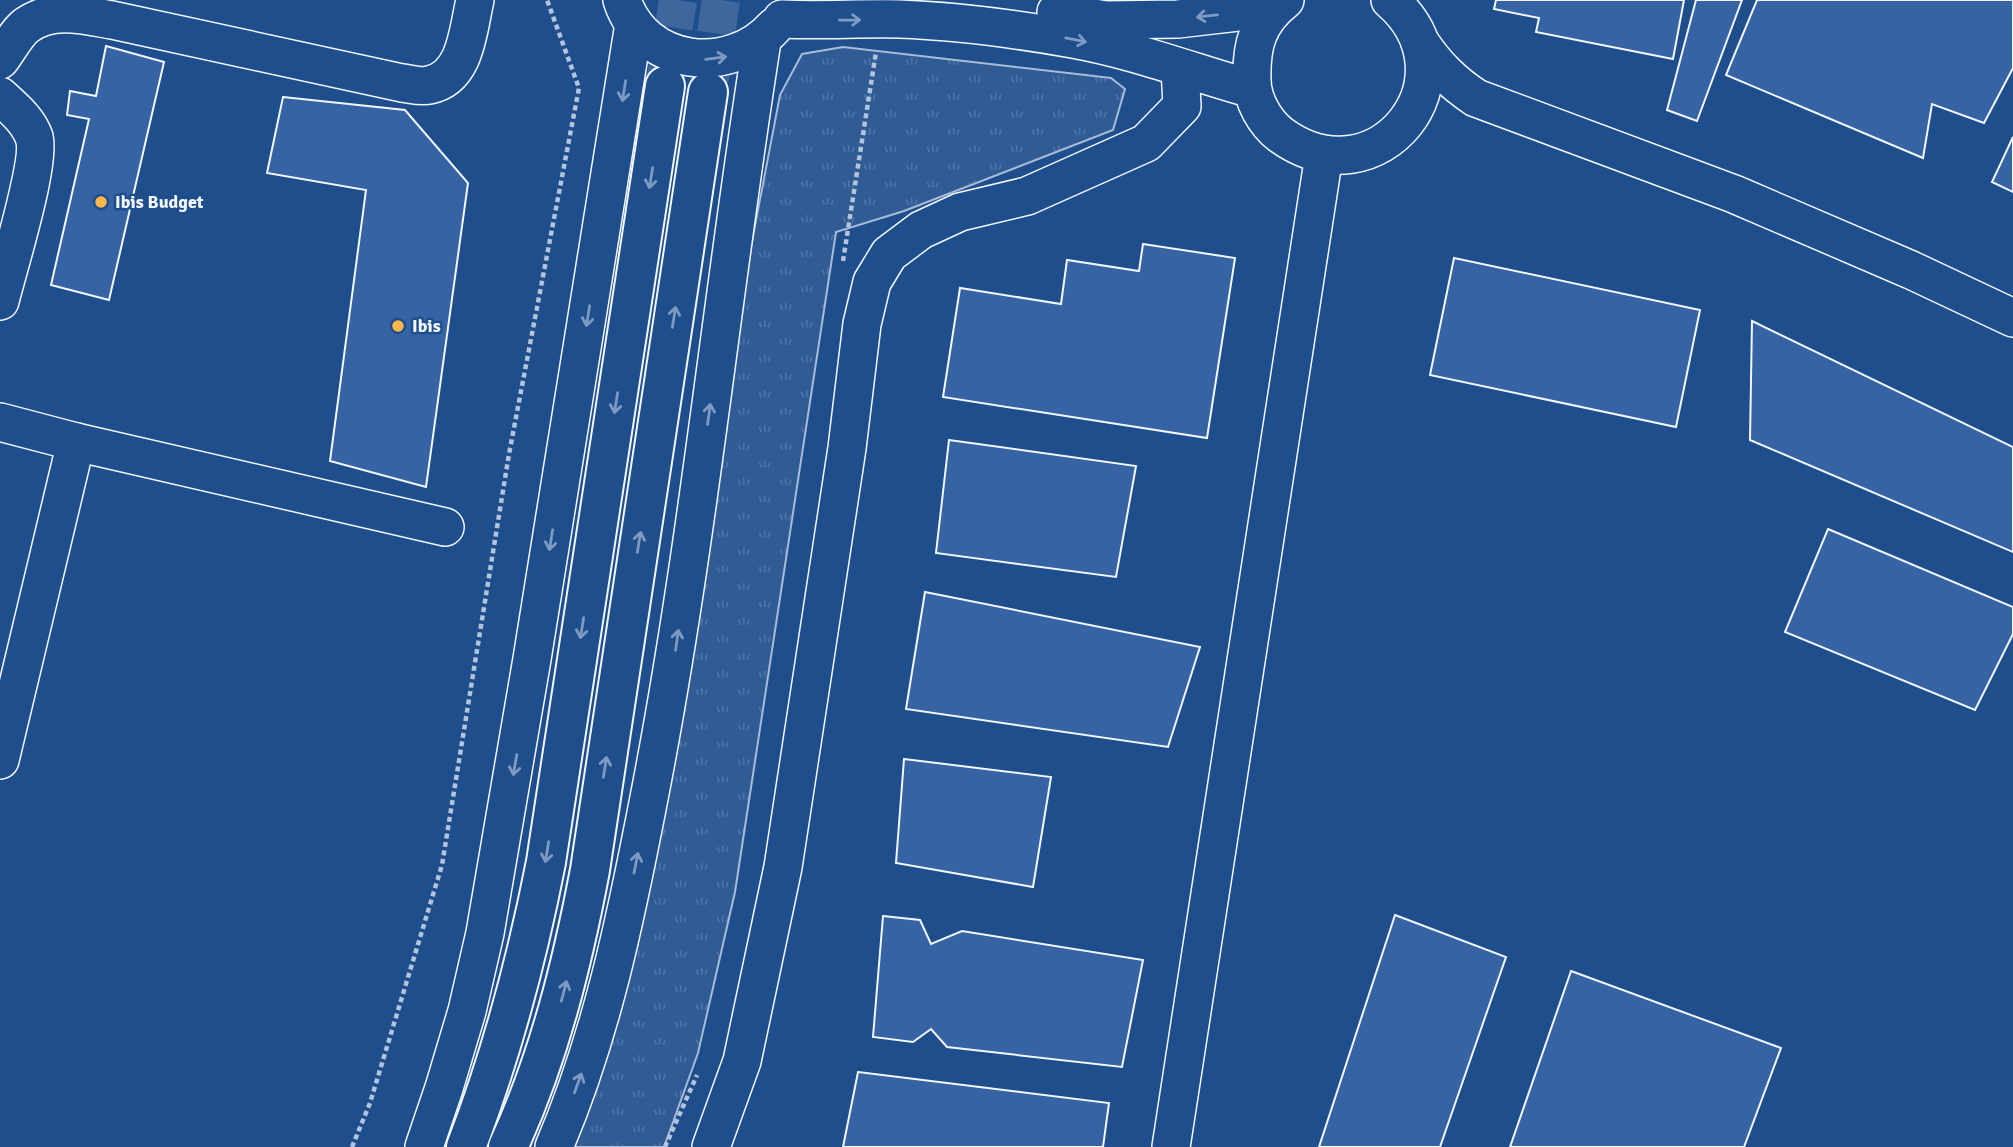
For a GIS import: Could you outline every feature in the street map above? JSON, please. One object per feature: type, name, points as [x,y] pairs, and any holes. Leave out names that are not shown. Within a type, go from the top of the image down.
[{"type":"highway","points":[[466,1147],[484,1102],[509,1023],[530,943],[546,862],[665,86]]},
{"type":"highway","points":[[508,1147],[523,1116],[552,1036],[574,953],[708,92]]},
{"type":"street","points":[[0,60],[25,26],[44,17],[68,13],[427,86],[447,79],[457,68],[475,0]]},
{"type":"street","points":[[981,0],[1107,20],[1178,19],[1280,4]]},
{"type":"street","points":[[1390,0],[1409,20],[1435,64],[1454,83],[1476,97],[1734,194],[1911,270],[2013,318]]},
{"type":"street","points":[[1280,4],[1259,30],[1251,55],[1252,89],[1259,108],[1275,130],[1297,147],[1324,155],[1349,156],[1374,148],[1395,135],[1402,127],[1411,116],[1422,93],[1425,67],[1420,42]]},
{"type":"street","points":[[628,12],[655,44],[681,56],[709,60],[737,54],[779,20],[899,19],[983,26],[1073,39],[1128,51],[1252,89]]},
{"type":"street","points":[[424,1147],[467,1011],[485,933],[535,646],[628,12]]},
{"type":"street","points":[[554,1147],[591,1047],[615,963],[667,706],[779,20]]},
{"type":"street","points":[[711,1147],[742,1061],[783,867],[847,448],[862,324],[872,282],[889,254],[921,230],[960,212],[1027,196],[1146,143],[1182,106],[1180,68]]},
{"type":"street","points":[[0,96],[23,117],[35,139],[34,166],[0,301]]},
{"type":"street","points":[[1402,127],[1424,115],[1450,107],[1501,108]]},
{"type":"street","points":[[1171,1147],[1324,155]]},
{"type":"street","points":[[0,422],[445,527]]},
{"type":"street","points":[[0,761],[76,442]]},
{"type":"path","points":[[352,1147],[370,1103],[442,864],[509,454],[579,88],[547,0]]},
{"type":"green space","points":[[843,47],[1111,78],[1125,89],[1113,130],[904,211],[836,232],[735,892],[698,1053],[664,1147],[568,1147],[725,383],[780,95],[802,54]]},
{"type":"building","points":[[1496,0],[1684,0],[1673,59],[1536,32],[1539,18],[1494,9]]},
{"type":"building","points":[[1696,0],[1742,0],[1697,121],[1667,110]]},
{"type":"building","points":[[1757,0],[2013,0],[2013,68],[1984,123],[1932,104],[1923,158],[1726,75]]},
{"type":"building","name":"Ibis Budget","points":[[106,46],[164,62],[109,300],[51,285],[89,119],[67,115],[70,91],[96,96]]},
{"type":"building","name":"Ibis","points":[[283,97],[405,110],[468,183],[426,487],[330,461],[366,190],[267,173]]},
{"type":"building","points":[[2013,137],[2013,192],[1992,182]]},
{"type":"building","points":[[1143,244],[1235,258],[1207,438],[943,397],[960,288],[1061,304],[1067,260],[1139,271]]},
{"type":"building","points":[[1454,258],[1700,310],[1676,427],[1430,375]]},
{"type":"building","points":[[1752,321],[2013,447],[2013,552],[1750,440]]},
{"type":"building","points":[[949,440],[1136,466],[1116,577],[936,553]]},
{"type":"building","points":[[1828,529],[2013,607],[2013,634],[1975,710],[1785,632]]},
{"type":"building","points":[[925,592],[1200,647],[1168,747],[906,709]]},
{"type":"building","points":[[904,759],[1051,777],[1033,887],[896,863]]},
{"type":"building","points":[[1395,915],[1506,957],[1440,1147],[1319,1147]]},
{"type":"building","points":[[883,916],[920,920],[931,944],[962,931],[1143,960],[1122,1067],[947,1047],[931,1029],[913,1042],[873,1037]]},
{"type":"building","points":[[1571,971],[1781,1048],[1744,1147],[1510,1147]]},
{"type":"building","points":[[858,1072],[1109,1103],[1103,1147],[843,1147]]},
{"type":"tunnel","points":[[665,84],[678,0]]},
{"type":"tunnel","points":[[708,90],[721,0]]},
{"type":"place","name":"Ibis Budget","points":[[101,202]]},
{"type":"place","name":"Ibis","points":[[398,326]]}]
